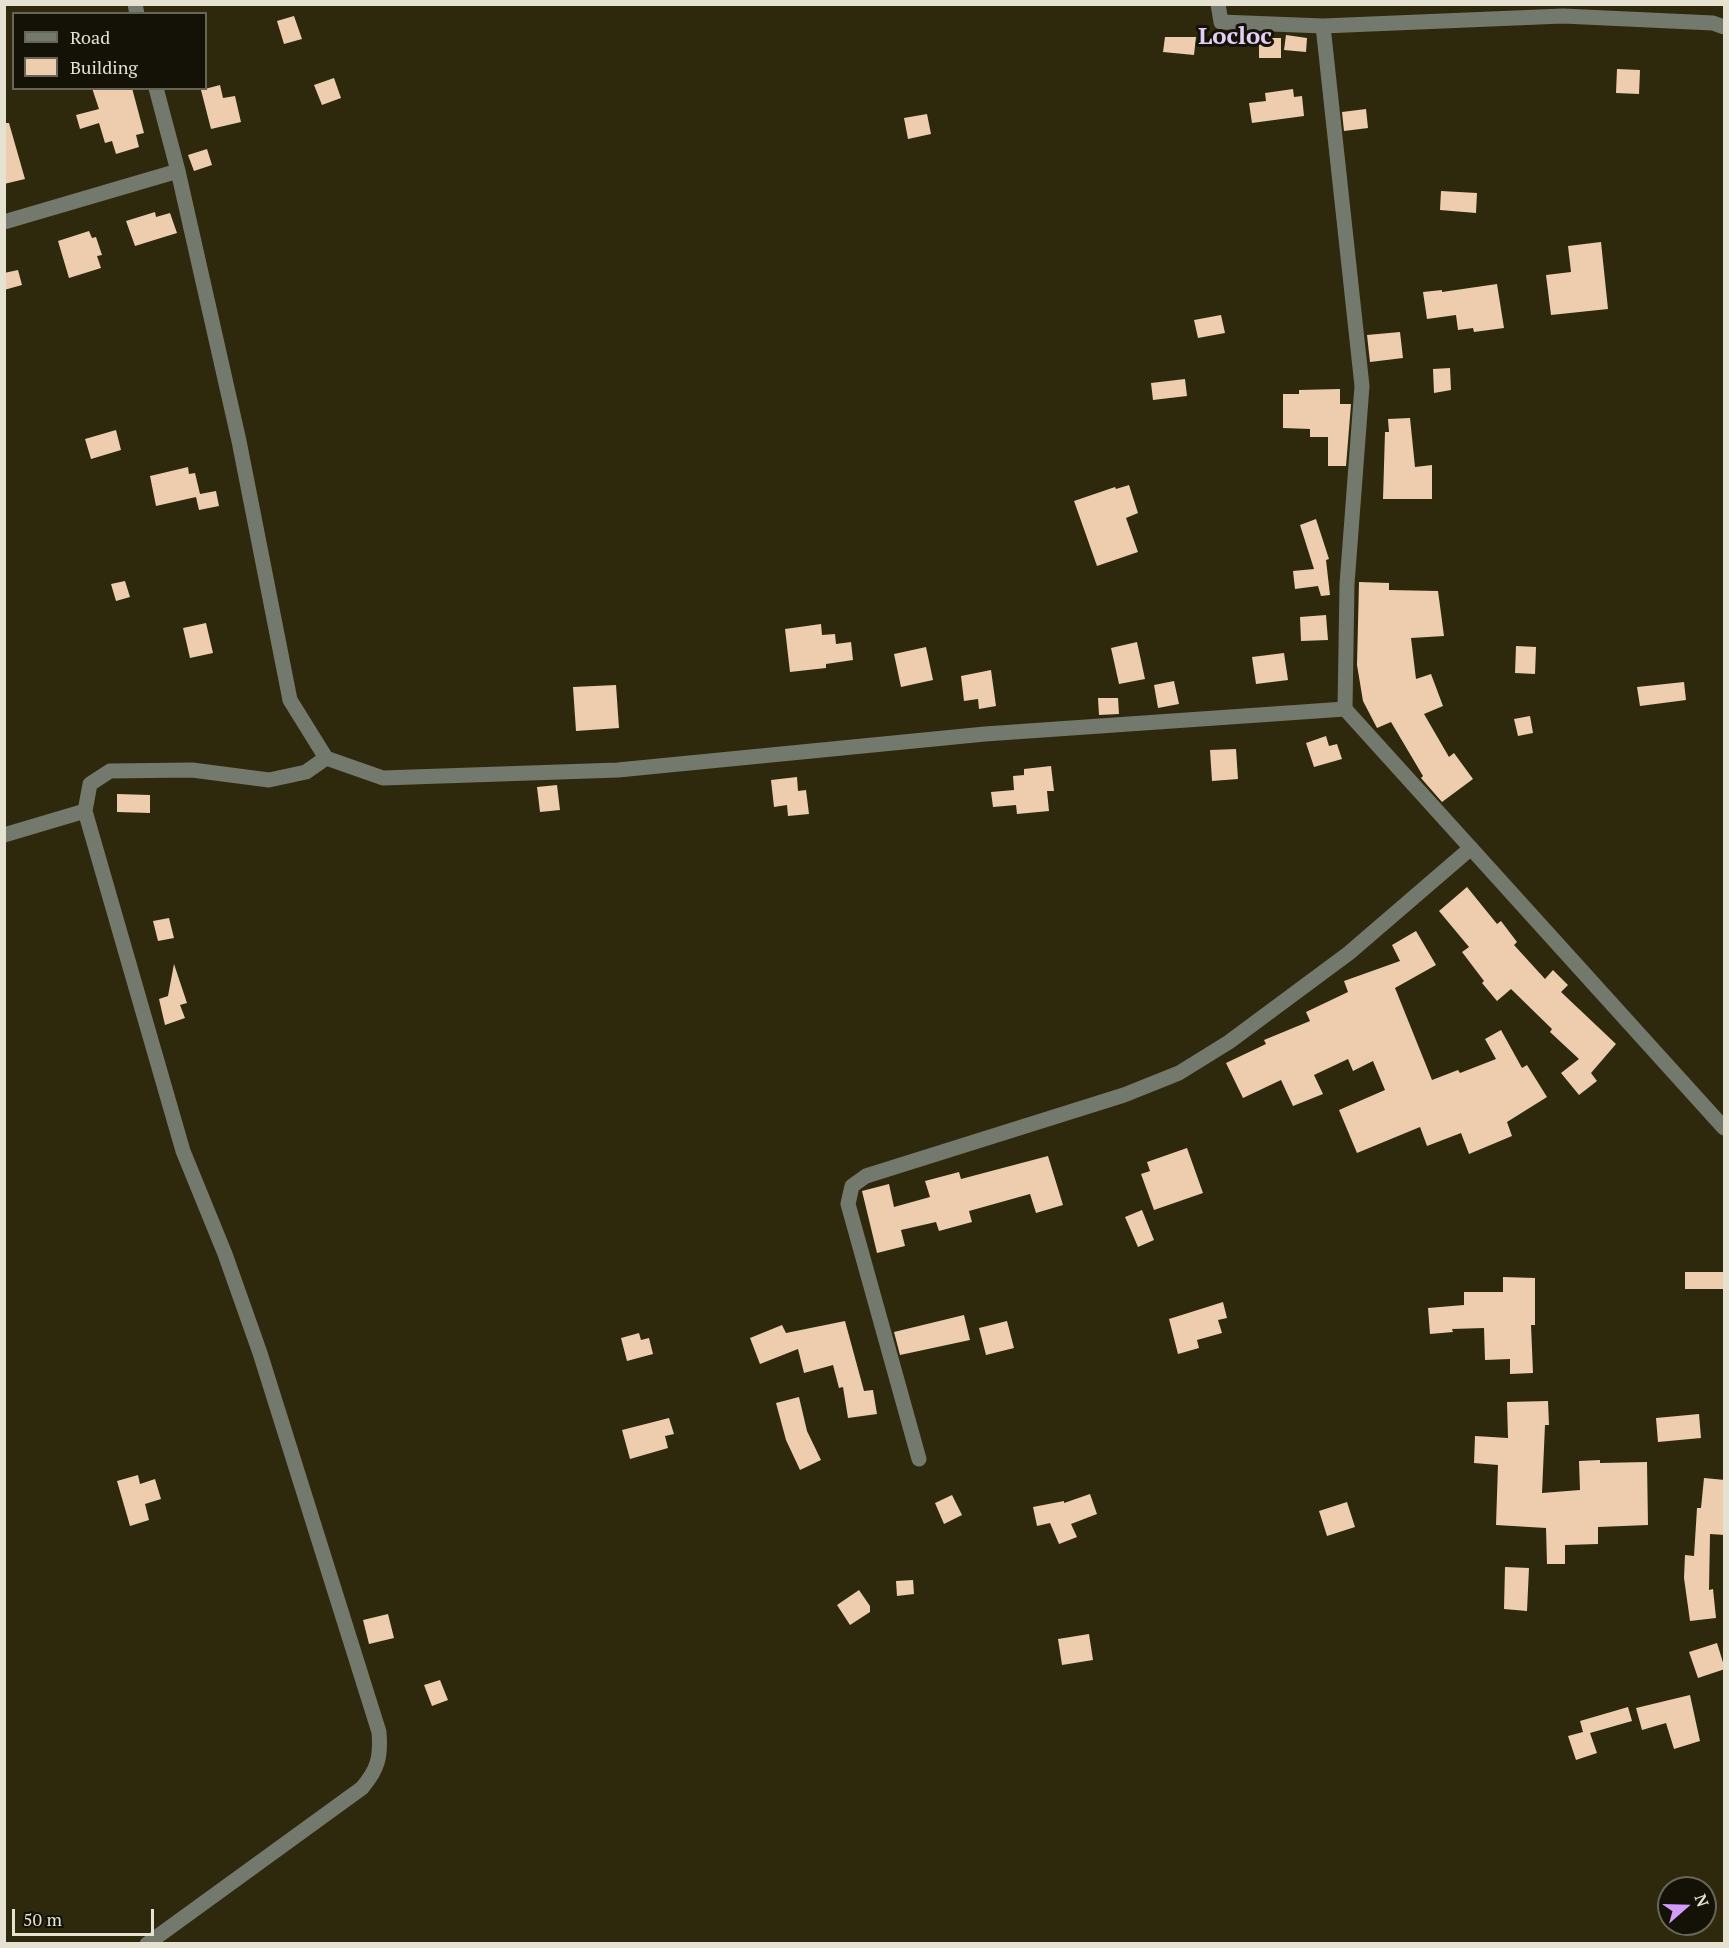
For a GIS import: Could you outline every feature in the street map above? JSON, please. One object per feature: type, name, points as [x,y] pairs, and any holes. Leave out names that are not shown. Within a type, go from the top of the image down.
[{"type":"street","points":[[1218,4],[1221,22],[1323,26],[1563,16],[1713,23],[1725,27]]},
{"type":"street","points":[[1323,26],[1362,386],[1347,584],[1346,709],[1725,1128]]},
{"type":"street","points":[[157,90],[178,171],[239,441],[290,700],[326,758],[383,778],[618,770],[985,734],[1346,709]]},
{"type":"street","points":[[4,222],[178,171]]},
{"type":"street","points":[[147,1944],[362,1788],[375,1773],[381,1756],[379,1732],[260,1353],[225,1254],[183,1151],[85,811],[90,784],[110,771],[192,770],[269,780],[306,772],[326,758]]},
{"type":"street","points":[[4,835],[85,811]]},
{"type":"street","points":[[919,1459],[848,1204],[852,1186],[866,1176],[1124,1095],[1179,1073],[1229,1042],[1349,953],[1471,848]]},
{"type":"building","points":[[294,16],[302,39],[284,44],[277,21]]},
{"type":"building","points":[[1286,35],[1307,38],[1306,52],[1284,50]]},
{"type":"building","points":[[1165,37],[1196,37],[1194,55],[1163,52]]},
{"type":"building","points":[[1259,38],[1281,38],[1281,58],[1259,58]]},
{"type":"building","points":[[1617,69],[1640,70],[1639,94],[1616,93]]},
{"type":"building","points":[[334,78],[341,98],[322,105],[314,85]]},
{"type":"building","points":[[220,85],[223,98],[235,96],[241,122],[211,129],[201,90]]},
{"type":"building","points":[[1293,89],[1294,97],[1302,96],[1304,116],[1252,123],[1249,103],[1266,101],[1265,93]]},
{"type":"building","points":[[93,90],[133,90],[144,133],[136,135],[139,147],[116,154],[112,141],[105,143],[99,123],[80,129],[76,115],[99,109]]},
{"type":"building","points":[[1366,109],[1368,128],[1344,131],[1342,112]]},
{"type":"building","points":[[927,114],[931,134],[908,139],[904,118]]},
{"type":"building","points":[[4,123],[9,123],[25,179],[4,184]]},
{"type":"building","points":[[207,149],[212,165],[194,171],[188,155]]},
{"type":"building","points":[[1441,191],[1477,193],[1476,213],[1440,210]]},
{"type":"building","points":[[155,212],[156,217],[170,213],[177,233],[135,246],[126,221]]},
{"type":"building","points":[[89,231],[92,238],[96,237],[102,255],[97,256],[101,268],[69,278],[58,241]]},
{"type":"building","points":[[1601,242],[1608,309],[1551,315],[1546,275],[1571,272],[1568,246]]},
{"type":"building","points":[[18,270],[22,285],[4,290],[4,273]]},
{"type":"building","points":[[1497,284],[1504,328],[1474,332],[1473,328],[1458,330],[1456,315],[1427,319],[1423,292],[1442,290],[1442,292]]},
{"type":"building","points":[[1221,315],[1225,333],[1198,338],[1194,320]]},
{"type":"building","points":[[1400,332],[1403,358],[1370,362],[1367,335]]},
{"type":"building","points":[[1450,368],[1451,390],[1434,393],[1433,369]]},
{"type":"building","points":[[1185,379],[1187,396],[1153,400],[1151,383]]},
{"type":"building","points":[[1340,389],[1340,404],[1351,404],[1346,466],[1328,466],[1328,437],[1310,437],[1310,429],[1283,428],[1283,394],[1299,394],[1299,390]]},
{"type":"building","points":[[1410,418],[1415,467],[1432,465],[1432,499],[1383,499],[1385,432],[1389,432],[1388,419]]},
{"type":"building","points":[[116,430],[121,450],[91,459],[85,439]]},
{"type":"building","points":[[188,467],[189,474],[195,473],[200,494],[216,491],[219,506],[199,510],[196,497],[156,506],[150,476]]},
{"type":"building","points":[[1129,485],[1138,513],[1126,518],[1138,552],[1097,566],[1074,501],[1115,487],[1116,489]]},
{"type":"building","points":[[1316,519],[1329,559],[1326,560],[1330,595],[1321,596],[1318,586],[1295,589],[1293,571],[1314,569],[1300,525]]},
{"type":"building","points":[[125,581],[130,597],[116,601],[111,584]]},
{"type":"building","points":[[1359,582],[1389,583],[1389,590],[1438,591],[1444,636],[1411,638],[1416,679],[1431,674],[1443,706],[1424,714],[1449,757],[1454,753],[1473,779],[1442,802],[1421,778],[1423,776],[1391,722],[1377,728],[1363,701],[1357,665]]},
{"type":"building","points":[[1326,615],[1328,640],[1301,641],[1300,617]]},
{"type":"building","points":[[206,623],[213,653],[190,658],[183,628]]},
{"type":"building","points":[[821,624],[822,635],[835,634],[836,644],[851,642],[853,660],[826,664],[826,668],[790,672],[785,629]]},
{"type":"building","points":[[1137,642],[1145,679],[1119,684],[1111,648]]},
{"type":"building","points":[[1516,646],[1536,647],[1535,674],[1515,673]]},
{"type":"building","points":[[926,647],[933,680],[901,687],[894,654]]},
{"type":"building","points":[[1284,653],[1288,680],[1256,684],[1252,657]]},
{"type":"building","points":[[991,670],[996,706],[979,709],[978,699],[964,701],[961,676]]},
{"type":"building","points":[[1174,681],[1179,704],[1158,708],[1154,685]]},
{"type":"building","points":[[1684,682],[1686,700],[1640,706],[1637,687]]},
{"type":"building","points":[[616,685],[619,728],[576,731],[573,687]]},
{"type":"building","points":[[1098,698],[1118,698],[1119,714],[1099,715]]},
{"type":"building","points":[[1530,716],[1533,733],[1518,736],[1514,719]]},
{"type":"building","points":[[1326,736],[1329,746],[1337,744],[1342,759],[1314,767],[1306,743]]},
{"type":"building","points":[[1236,749],[1238,779],[1212,781],[1210,750]]},
{"type":"building","points":[[1051,766],[1054,791],[1047,791],[1049,811],[1017,814],[1016,805],[993,807],[991,792],[1014,790],[1013,776],[1024,775],[1024,769]]},
{"type":"building","points":[[797,777],[798,791],[806,790],[809,814],[788,816],[787,805],[774,807],[771,780]]},
{"type":"building","points":[[557,785],[560,810],[540,812],[537,787]]},
{"type":"building","points":[[117,794],[150,795],[150,813],[117,812]]},
{"type":"building","points":[[1467,887],[1497,924],[1501,921],[1517,942],[1514,945],[1545,979],[1553,970],[1568,985],[1561,992],[1616,1044],[1591,1073],[1597,1081],[1579,1095],[1561,1073],[1579,1059],[1550,1032],[1552,1029],[1511,989],[1497,1001],[1462,952],[1469,947],[1439,911]]},
{"type":"building","points":[[169,918],[174,938],[158,941],[153,921]]},
{"type":"building","points":[[1416,931],[1436,965],[1395,988],[1432,1080],[1458,1070],[1460,1073],[1496,1059],[1485,1039],[1501,1030],[1522,1068],[1527,1065],[1547,1097],[1507,1122],[1512,1136],[1469,1154],[1461,1133],[1427,1146],[1420,1127],[1357,1153],[1339,1110],[1385,1090],[1373,1061],[1353,1071],[1348,1059],[1314,1075],[1323,1094],[1293,1106],[1281,1080],[1243,1098],[1226,1063],[1266,1044],[1264,1040],[1310,1021],[1306,1012],[1348,992],[1344,981],[1400,961],[1392,945]]},
{"type":"building","points":[[174,964],[187,1003],[180,1005],[185,1018],[165,1025],[159,999],[168,996]]},
{"type":"building","points":[[1187,1148],[1203,1193],[1154,1210],[1141,1174],[1150,1171],[1147,1162]]},
{"type":"building","points":[[1048,1156],[1063,1205],[1036,1213],[1030,1194],[969,1211],[972,1222],[939,1231],[936,1222],[901,1230],[905,1246],[877,1253],[862,1191],[889,1184],[894,1207],[930,1197],[925,1181],[959,1172],[961,1179]]},
{"type":"building","points":[[1142,1210],[1154,1240],[1138,1247],[1125,1217]]},
{"type":"building","points":[[1685,1272],[1725,1272],[1725,1289],[1685,1289]]},
{"type":"building","points":[[1503,1277],[1535,1278],[1535,1325],[1531,1325],[1533,1373],[1510,1374],[1510,1359],[1485,1360],[1484,1328],[1452,1329],[1453,1332],[1430,1334],[1428,1308],[1464,1305],[1464,1292],[1503,1292]]},
{"type":"building","points":[[1223,1302],[1227,1318],[1218,1320],[1222,1333],[1197,1340],[1199,1348],[1178,1354],[1169,1319]]},
{"type":"building","points":[[964,1315],[970,1340],[900,1355],[894,1332]]},
{"type":"building","points":[[845,1321],[864,1391],[873,1390],[877,1414],[848,1418],[843,1387],[839,1388],[833,1365],[804,1373],[798,1349],[760,1364],[750,1338],[782,1325],[786,1333]]},
{"type":"building","points":[[1007,1321],[1014,1348],[986,1355],[979,1328]]},
{"type":"building","points":[[639,1333],[641,1340],[649,1338],[653,1354],[627,1361],[621,1338]]},
{"type":"building","points":[[799,1397],[807,1431],[821,1460],[800,1470],[786,1440],[776,1403]]},
{"type":"building","points":[[1548,1401],[1549,1425],[1545,1425],[1542,1493],[1580,1490],[1579,1461],[1647,1462],[1648,1525],[1598,1527],[1598,1544],[1565,1545],[1565,1564],[1547,1564],[1546,1528],[1496,1525],[1498,1465],[1474,1463],[1475,1436],[1508,1438],[1507,1402]]},
{"type":"building","points":[[1699,1414],[1701,1438],[1658,1442],[1656,1418]]},
{"type":"building","points":[[669,1418],[674,1434],[665,1436],[668,1448],[630,1459],[622,1430]]},
{"type":"building","points":[[138,1475],[140,1484],[155,1479],[161,1499],[145,1504],[149,1520],[130,1526],[117,1481]]},
{"type":"building","points":[[1704,1478],[1725,1480],[1725,1535],[1710,1534],[1709,1590],[1713,1589],[1716,1618],[1690,1621],[1684,1578],[1685,1555],[1694,1556],[1697,1508],[1701,1508]]},
{"type":"building","points":[[1090,1494],[1097,1514],[1071,1524],[1077,1537],[1059,1544],[1050,1523],[1037,1526],[1033,1507],[1064,1501],[1064,1503]]},
{"type":"building","points":[[952,1495],[962,1515],[944,1524],[935,1503]]},
{"type":"building","points":[[1347,1502],[1355,1527],[1327,1536],[1319,1511]]},
{"type":"building","points":[[1505,1567],[1529,1568],[1527,1611],[1504,1609]]},
{"type":"building","points":[[913,1580],[914,1594],[897,1596],[896,1581]]},
{"type":"building","points":[[859,1590],[870,1606],[870,1612],[850,1625],[837,1605]]},
{"type":"building","points":[[388,1614],[394,1638],[369,1644],[363,1620]]},
{"type":"building","points":[[1089,1634],[1093,1660],[1062,1665],[1058,1639]]},
{"type":"building","points":[[1717,1643],[1725,1669],[1698,1678],[1689,1652]]},
{"type":"building","points":[[440,1680],[448,1700],[432,1706],[424,1685]]},
{"type":"building","points":[[1690,1695],[1700,1741],[1674,1749],[1666,1723],[1642,1730],[1636,1708]]},
{"type":"building","points":[[1628,1707],[1632,1721],[1590,1733],[1597,1753],[1576,1760],[1568,1736],[1583,1732],[1580,1721]]},
{"type":"district","name":"Locloc","points":[[1235,37]]}]
